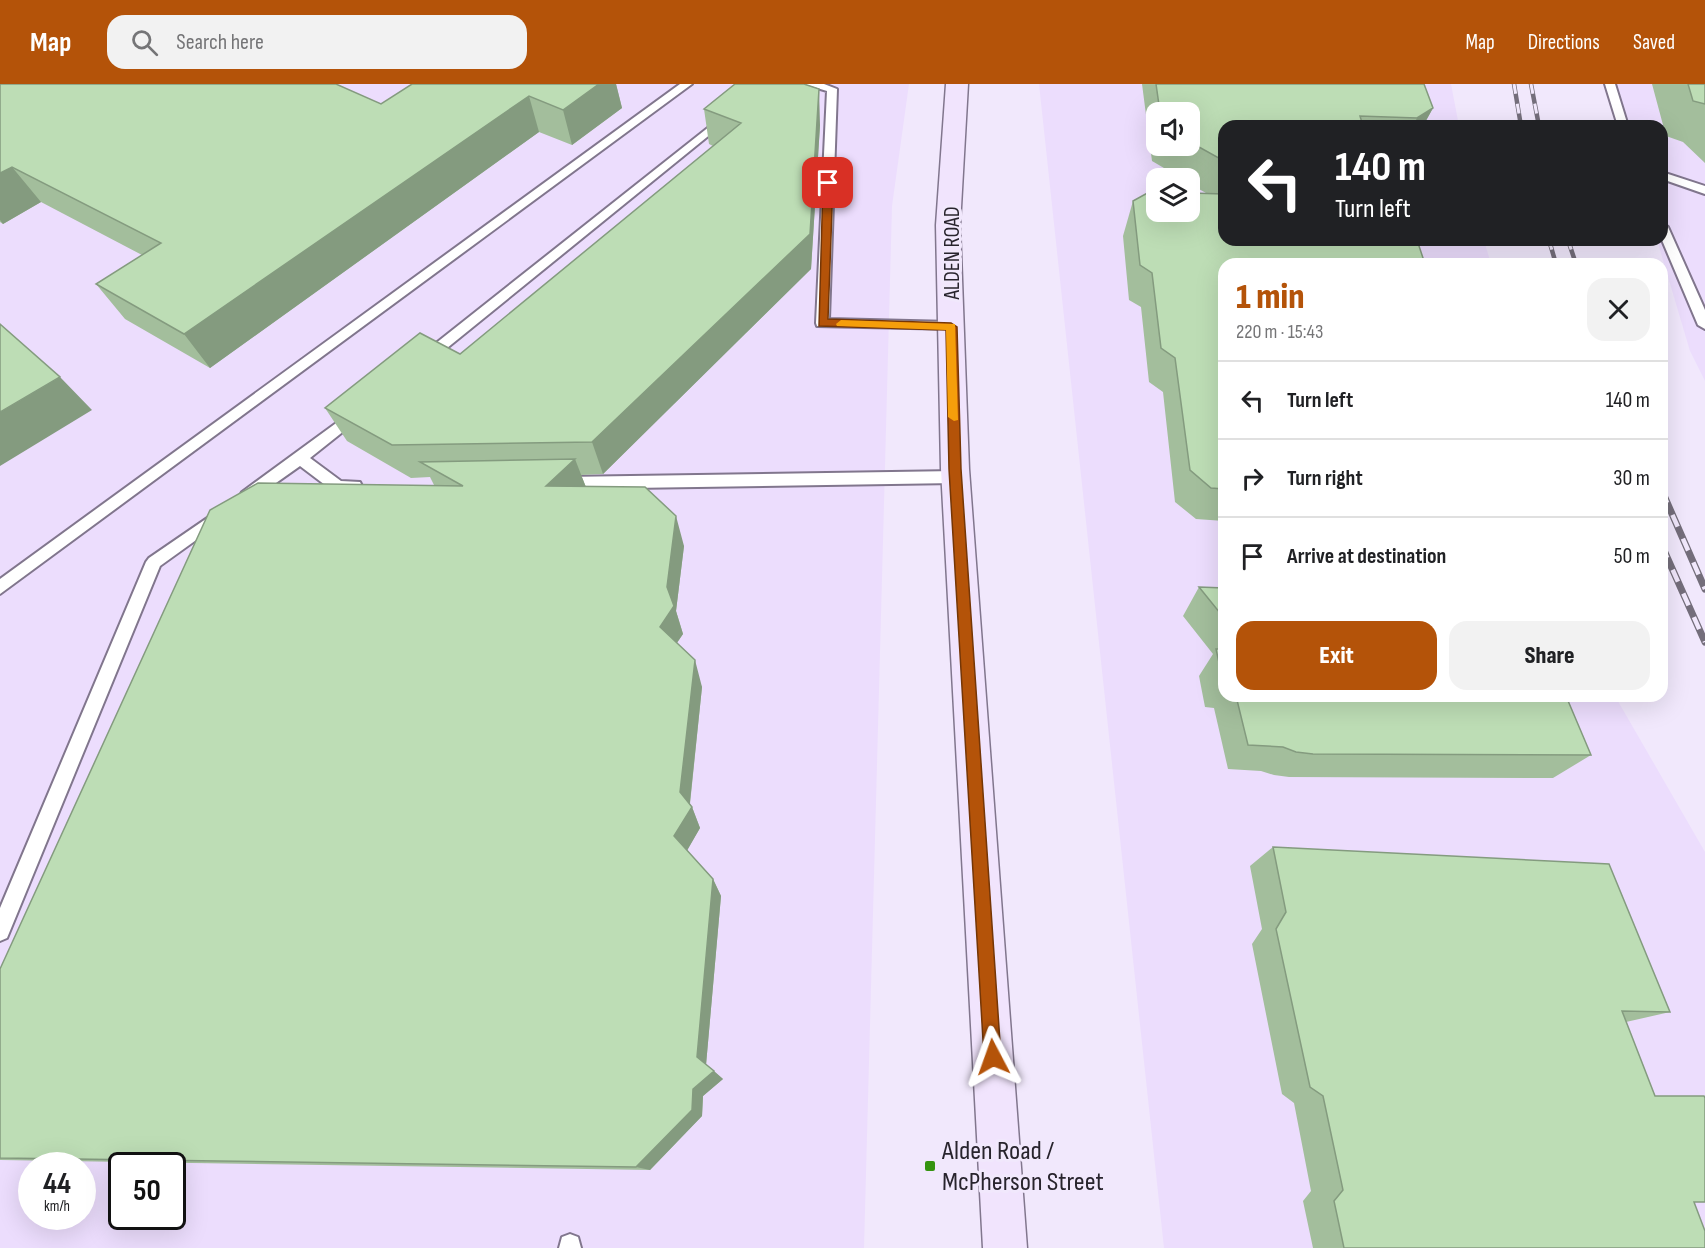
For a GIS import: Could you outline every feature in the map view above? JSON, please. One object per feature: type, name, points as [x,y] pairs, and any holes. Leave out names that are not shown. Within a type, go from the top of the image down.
[{"type":"main road","name":"ALDEN ROAD","points":[[957,84],[948,225],[956,477],[1005,1248]]},
{"type":"lane","points":[[0,588],[687,84]]},
{"type":"lane","points":[[809,84],[832,89],[822,323],[951,327]]},
{"type":"lane","points":[[1610,84],[1621,120]]},
{"type":"lane","points":[[412,369],[739,106]]},
{"type":"lane","points":[[1668,177],[1705,190]]},
{"type":"lane","points":[[1668,241],[1705,325]]},
{"type":"lane","points":[[0,930],[154,562],[300,458],[366,406]]},
{"type":"lane","points":[[300,458],[338,487],[373,486]]},
{"type":"lane","points":[[547,484],[956,477]]},
{"type":"shaded area","points":[[0,84],[909,84],[892,206],[864,1248],[0,1248]]},
{"type":"shaded area","points":[[1039,84],[1451,84],[1458,120],[1218,120],[1218,246],[1486,246],[1489,258],[1218,258],[1218,702],[1618,702],[1705,852],[1705,1248],[1164,1248]]},
{"type":"shaded area","points":[[1612,84],[1705,84],[1705,381],[1690,351],[1668,277],[1668,258],[1662,258],[1659,246],[1668,246],[1668,120],[1622,120]]},
{"type":"building","points":[[0,84],[336,84],[381,104],[412,84],[599,84],[563,110],[529,96],[184,334],[96,284],[161,243],[12,167],[0,173]]},
{"type":"building","points":[[735,84],[804,84],[819,89],[810,234],[592,442],[392,445],[325,408],[420,333],[460,354],[741,123],[704,109]]},
{"type":"building","points":[[1156,84],[1424,84],[1433,108],[1417,118],[1360,116],[1361,120],[1218,120],[1218,158],[1200,148],[1200,102],[1159,102]]},
{"type":"building","points":[[1688,84],[1705,84],[1705,104],[1693,101]]},
{"type":"building","points":[[1200,193],[1218,194],[1218,246],[1419,246],[1423,258],[1218,258],[1218,489],[1211,488],[1190,470],[1175,358],[1161,348],[1152,273],[1140,265],[1133,201],[1146,194],[1146,222],[1200,222]]},
{"type":"building","points":[[0,324],[60,377],[0,412]]},
{"type":"building","points":[[575,459],[546,486],[645,487],[676,516],[667,587],[674,606],[660,627],[695,660],[680,792],[692,807],[674,836],[713,879],[697,1057],[714,1071],[693,1089],[692,1110],[636,1167],[186,1161],[186,1152],[108,1152],[108,1160],[96,1159],[96,1152],[18,1152],[18,1158],[0,1158],[0,969],[210,510],[258,483],[463,486],[420,462]]},
{"type":"building","points":[[1199,587],[1218,588],[1218,611]]},
{"type":"building","points":[[1237,702],[1569,702],[1591,755],[1313,754],[1296,752],[1283,747],[1248,745]]},
{"type":"building","points":[[1273,847],[1609,864],[1670,1012],[1622,1011],[1655,1096],[1704,1096],[1705,1098],[1705,1202],[1694,1202],[1705,1231],[1705,1248],[1344,1248],[1334,1201],[1343,1190],[1323,1096],[1310,1087],[1276,929],[1286,912]]},
{"type":"railway","points":[[1514,84],[1520,120]]},
{"type":"railway","points":[[1531,84],[1538,120]]},
{"type":"railway","points":[[1551,246],[1554,258]]},
{"type":"railway","points":[[1570,246],[1574,258]]},
{"type":"railway","points":[[1668,505],[1705,589]]},
{"type":"railway","points":[[1668,559],[1705,642]]},
{"type":"slow traffic","points":[[841,324],[951,327],[954,417]]},
{"type":"place","name":"Alden Road / McPherson Street","points":[[930,1166]]},
{"type":"route","points":[[828,183],[822,323],[951,327],[955,469],[993,1057]]}]
